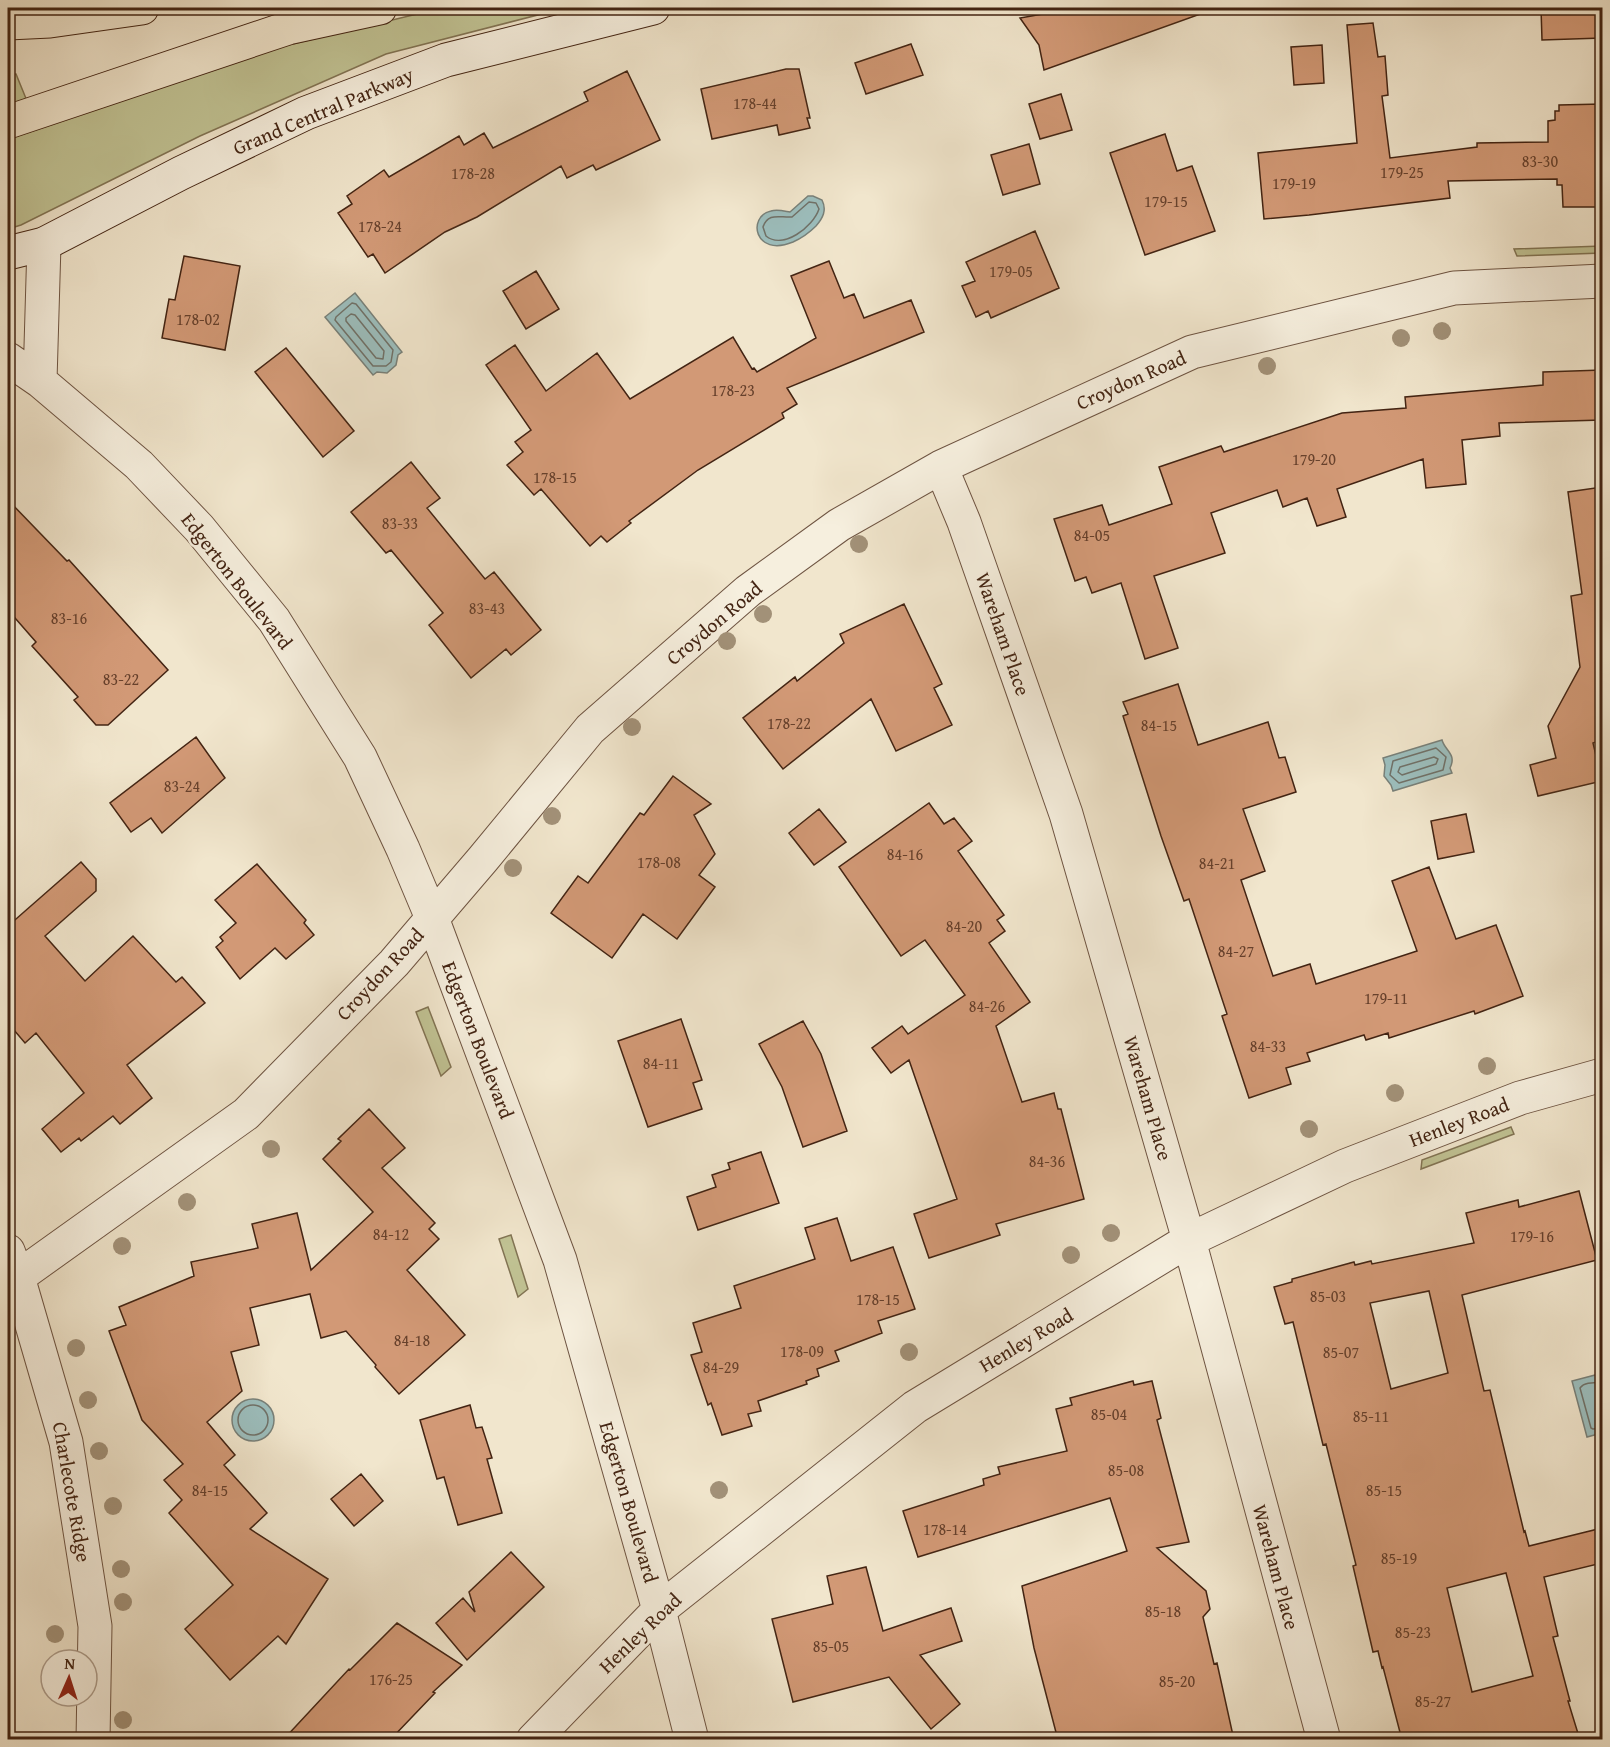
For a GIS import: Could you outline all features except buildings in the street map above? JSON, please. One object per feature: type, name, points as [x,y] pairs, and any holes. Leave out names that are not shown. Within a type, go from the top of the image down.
[{"type":"highway","points":[[8,23],[50,21],[142,8]]},
{"type":"highway","points":[[8,122],[288,28],[380,8]]},
{"type":"street","name":"Grand Central Parkway","points":[[8,253],[44,244],[181,173],[306,113],[446,60],[653,8]]},
{"type":"street","points":[[40,381],[44,244]]},
{"type":"street","name":"Croydon Road","points":[[11,1270],[246,1114],[394,963],[590,729],[748,591],[839,525],[941,467],[1192,352],[1454,288],[1602,280]]},
{"type":"street","name":"Edgerton Boulevard","points":[[8,359],[40,381],[139,465],[199,528],[274,620],[360,758],[403,849],[432,918],[560,1260],[659,1610],[692,1740]]},
{"type":"street","name":"Wareham Place","points":[[941,467],[964,522],[1066,814],[1189,1240],[1324,1740]]},
{"type":"street","name":"Henley Road","points":[[533,1740],[659,1610],[915,1407],[1189,1240],[1345,1166],[1520,1098],[1602,1075]]},
{"type":"street","name":"Charlecote Ridge","points":[[11,1270],[66,1442],[95,1626],[93,1740]]},
{"type":"green space","points":[[442,8],[565,8],[386,54],[200,136],[21,225],[8,229],[8,139],[276,48]]},
{"type":"green space","points":[[8,74],[16,74],[27,101],[8,107]]},
{"type":"green space","points":[[1602,246],[1602,253],[1517,256],[1514,249]]},
{"type":"green space","points":[[428,1007],[451,1067],[441,1076],[416,1012]]},
{"type":"green space","points":[[1511,1127],[1514,1134],[1421,1169],[1422,1160]]},
{"type":"green space","points":[[511,1235],[528,1289],[518,1297],[499,1239]]},
{"type":"water","points":[[808,196],[822,200],[824,207],[824,214],[816,226],[793,242],[770,245],[763,241],[758,234],[757,227],[763,214],[776,210],[790,212]]},
{"type":"water","points":[[355,293],[402,352],[398,355],[396,365],[387,373],[377,372],[373,375],[325,317]]},
{"type":"water","points":[[1442,740],[1452,759],[1450,768],[1452,773],[1393,791],[1384,776],[1383,758]]},
{"type":"water","points":[[1599,1374],[1602,1387],[1602,1433],[1587,1437],[1572,1381]]},
{"type":"water","points":[[253,1399],[268,1405],[274,1420],[268,1435],[253,1441],[238,1435],[232,1420],[238,1405]]}]
